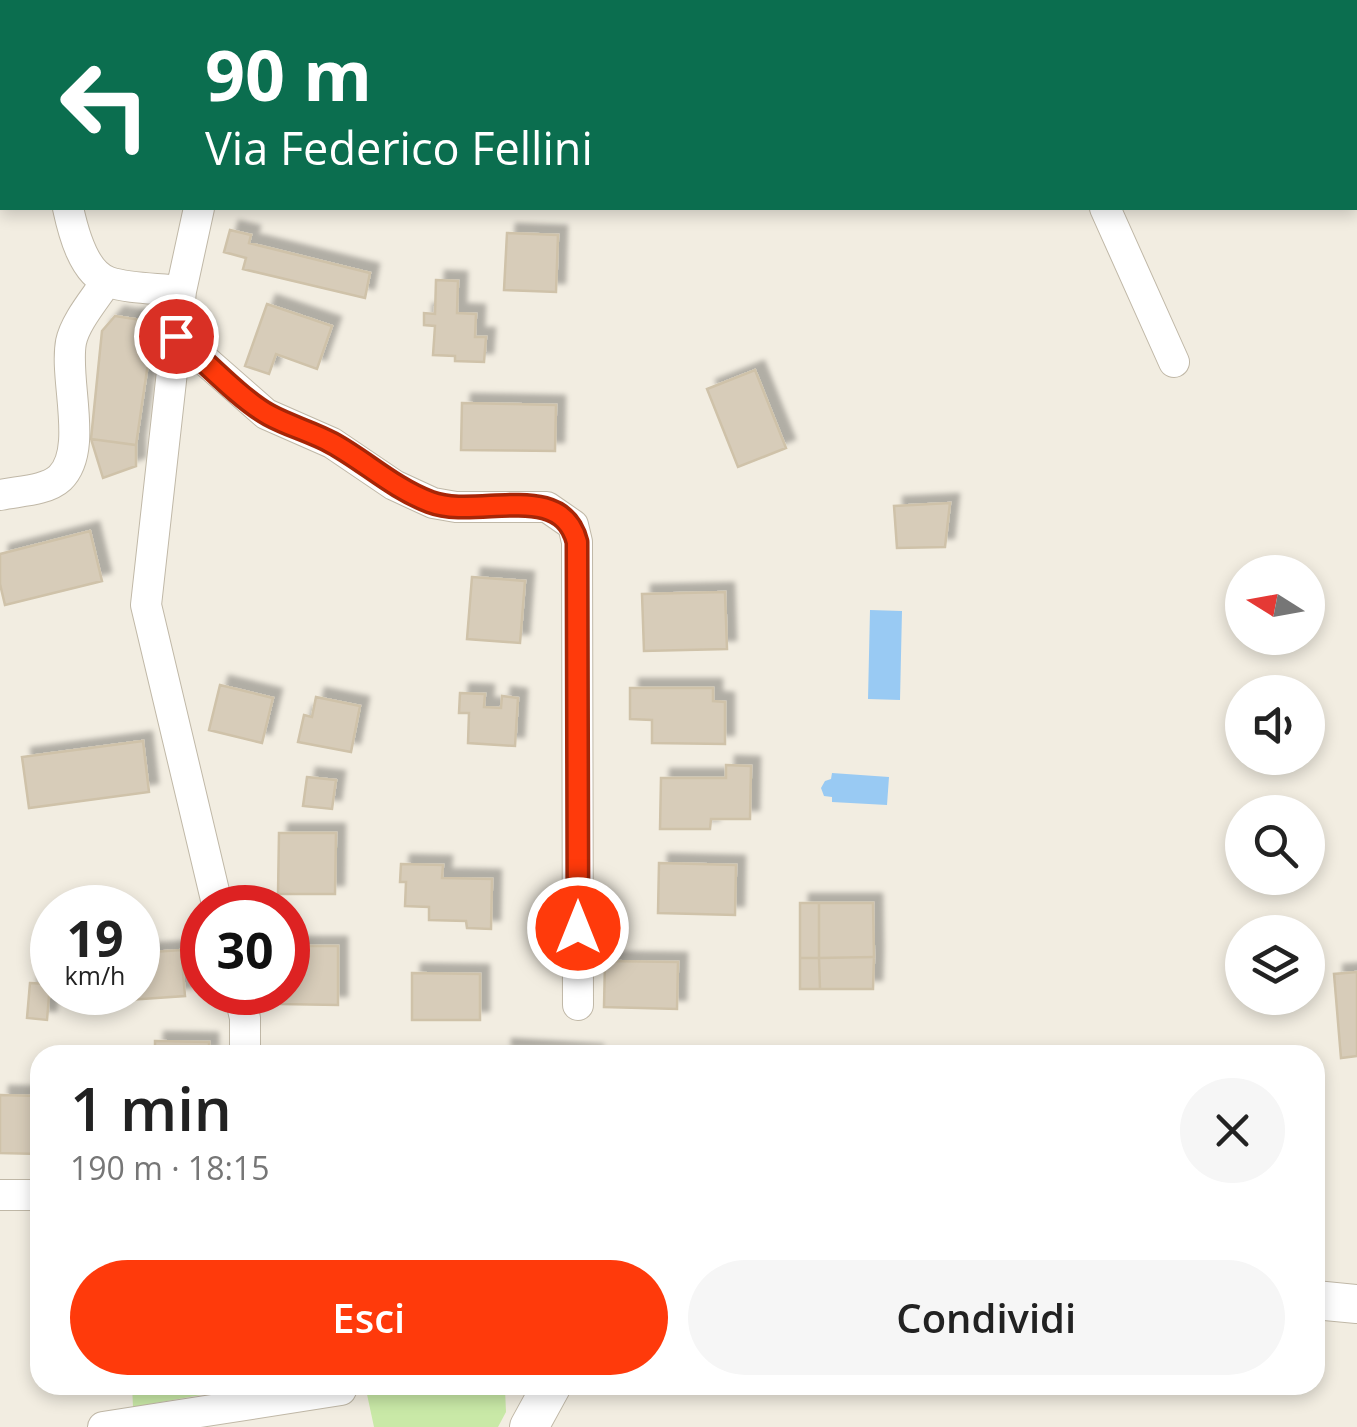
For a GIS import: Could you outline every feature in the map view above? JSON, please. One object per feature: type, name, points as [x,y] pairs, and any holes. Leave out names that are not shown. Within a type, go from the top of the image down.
[{"type":"street","points":[[68,210],[74,235],[90,265],[106,282],[181,291]]},
{"type":"street","points":[[199,210],[181,291],[146,605],[213,885]]},
{"type":"street","points":[[1107,210],[1174,362]]},
{"type":"street","points":[[0,494],[44,486],[60,478],[70,460],[74,432],[68,368],[72,338],[106,282]]},
{"type":"street","points":[[176,336],[266,414],[332,443],[394,485],[432,503],[456,507],[547,506],[573,525],[577,542],[578,1005]]},
{"type":"street","points":[[244,1015],[245,1045]]},
{"type":"street","points":[[0,1195],[30,1195]]},
{"type":"street","points":[[1325,1301],[1357,1304]]},
{"type":"street","points":[[103,1427],[310,1395]]},
{"type":"street","points":[[529,1427],[546,1395]]},
{"type":"green space","points":[[132,1395],[201,1395],[133,1407]]},
{"type":"green space","points":[[367,1395],[505,1395],[506,1412],[498,1427],[374,1427]]},
{"type":"water","points":[[870,610],[902,611],[900,700],[868,699]]},
{"type":"water","points":[[832,773],[889,777],[887,805],[832,802],[832,797],[824,796],[821,788]]},
{"type":"building","points":[[230,230],[251,235],[249,243],[370,273],[365,298],[243,269],[246,258],[224,252]]},
{"type":"building","points":[[507,233],[558,235],[556,292],[504,290]]},
{"type":"building","points":[[436,280],[458,281],[457,313],[476,314],[475,337],[486,337],[484,362],[433,355],[435,326],[424,325],[424,313],[435,314]]},
{"type":"building","points":[[267,304],[332,326],[317,369],[276,354],[269,374],[245,366]]},
{"type":"building","points":[[115,316],[154,322],[136,445],[91,439],[102,331]]},
{"type":"building","points":[[755,370],[786,448],[738,467],[707,389]]},
{"type":"building","points":[[462,403],[556,405],[555,451],[461,450]]},
{"type":"building","points":[[91,439],[136,445],[136,466],[103,478]]},
{"type":"building","points":[[950,503],[945,547],[897,548],[894,506]]},
{"type":"building","points":[[90,531],[102,581],[5,605],[0,554]]},
{"type":"building","points":[[472,577],[525,581],[520,643],[467,639]]},
{"type":"building","points":[[725,592],[727,649],[644,651],[642,594]]},
{"type":"building","points":[[220,685],[273,698],[262,743],[209,730]]},
{"type":"building","points":[[630,688],[713,688],[713,701],[725,702],[725,744],[652,743],[652,720],[630,719]]},
{"type":"building","points":[[460,693],[485,694],[484,707],[501,708],[502,696],[518,698],[515,746],[468,743],[469,713],[459,713]]},
{"type":"building","points":[[316,697],[360,706],[351,752],[298,742],[304,715],[312,717]]},
{"type":"building","points":[[143,741],[149,792],[29,808],[22,757]]},
{"type":"building","points":[[726,765],[751,766],[750,819],[711,819],[710,829],[660,829],[661,778],[726,778]]},
{"type":"building","points":[[307,777],[336,780],[332,809],[303,806]]},
{"type":"building","points":[[279,833],[336,833],[335,894],[310,894],[310,885],[278,885]]},
{"type":"building","points":[[659,863],[736,865],[735,915],[658,913]]},
{"type":"building","points":[[401,864],[443,865],[442,878],[492,879],[491,929],[467,928],[466,921],[429,920],[429,907],[405,906],[406,882],[400,882]]},
{"type":"building","points":[[800,903],[819,903],[819,958],[800,958]]},
{"type":"building","points":[[819,903],[873,903],[874,957],[819,958]]},
{"type":"building","points":[[310,946],[338,946],[338,1005],[310,1005]]},
{"type":"building","points":[[180,950],[180,996],[160,998],[160,951]]},
{"type":"building","points":[[874,957],[873,989],[820,989],[819,958]]},
{"type":"building","points":[[800,958],[819,958],[820,989],[800,989]]},
{"type":"building","points":[[605,961],[678,962],[677,1009],[604,1007]]},
{"type":"building","points":[[1357,972],[1357,1056],[1341,1058],[1334,974]]},
{"type":"building","points":[[412,973],[480,974],[480,1020],[412,1020]]},
{"type":"building","points":[[30,983],[30,1015],[47,1015],[47,1020],[27,1018]]},
{"type":"building","points":[[155,1041],[209,1042],[209,1045],[155,1045]]},
{"type":"building","points":[[0,1095],[30,1096],[30,1154],[0,1153]]},
{"type":"route","points":[[176,336],[266,414],[332,443],[394,485],[432,503],[456,507],[547,506],[573,525],[577,542],[578,928]]}]
